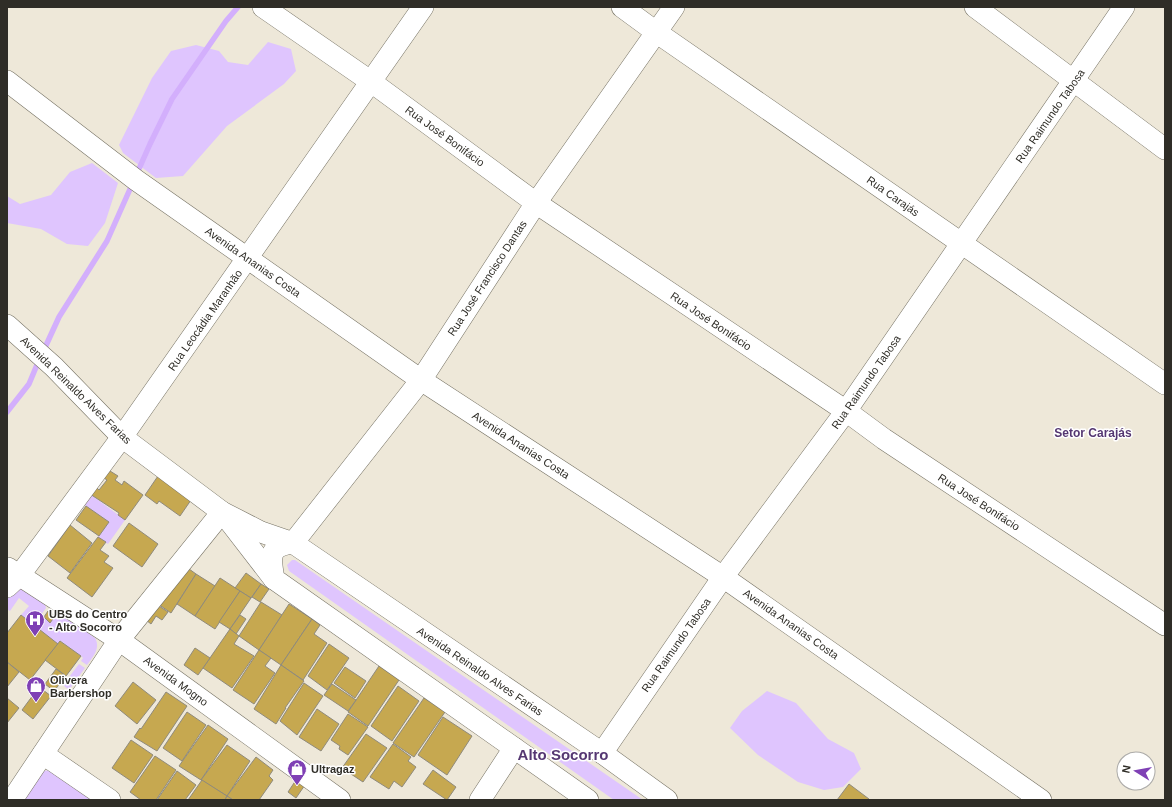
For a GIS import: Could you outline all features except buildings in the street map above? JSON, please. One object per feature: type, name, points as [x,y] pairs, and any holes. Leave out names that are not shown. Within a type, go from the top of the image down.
[{"type":"street","name":"Rua José Bonifácio","points":[[262,7],[370,82],[536,203],[846,411],[884,439],[1165,626]]},
{"type":"street","name":"Rua Leocádia Maranhão","points":[[11,577],[122,437],[423,7]]},
{"type":"street","name":"Rua Carajás","points":[[622,7],[1165,384]]},
{"type":"street","name":"Rua José Francisco Dantas","points":[[293,543],[421,380],[536,203],[674,7]]},
{"type":"street","points":[[975,7],[1075,80],[1165,149]]},
{"type":"street","name":"Rua Raimundo Tabosa","points":[[602,753],[723,577],[846,411],[1124,7]]},
{"type":"street","name":"Avenida Ananias Costa","points":[[7,81],[118,167],[248,259],[421,380],[723,577],[1027,796]]},
{"type":"street","name":"Avenida Reinaldo Alves Farias","points":[[7,325],[54,367],[122,437],[222,512],[261,532],[293,543],[602,753],[668,800]]},
{"type":"street","points":[[12,800],[119,640],[222,512]]},
{"type":"street","name":"Avenida Reinaldo Alves Farias","points":[[222,512],[274,579],[588,800]]},
{"type":"street","points":[[274,579],[271,562],[273,552],[280,545],[293,543]]},
{"type":"street","name":"Avenida Mogno","points":[[11,577],[119,640],[340,800]]},
{"type":"street","points":[[480,800],[514,748]]},
{"type":"street","points":[[43,754],[110,800]]},
{"type":"shaded area","points":[[268,42],[291,49],[296,71],[284,84],[227,126],[183,176],[156,178],[123,153],[119,145],[152,78],[171,51],[196,45],[219,51],[228,62],[248,65]]},
{"type":"shaded area","points":[[92,163],[118,183],[105,223],[88,246],[67,244],[41,229],[7,223],[7,196],[20,204],[51,195],[70,172]]},
{"type":"shaded area","points":[[90,494],[125,520],[108,544],[98,537],[109,522],[83,504]]},
{"type":"shaded area","points":[[292,560],[295,560],[643,800],[614,800],[289,571],[287,565]]},
{"type":"shaded area","points":[[17,582],[45,604],[46,608],[41,615],[50,622],[56,615],[61,613],[95,638],[97,642],[97,649],[87,665],[81,661],[83,658],[81,656],[61,641],[58,644],[21,615],[29,606],[19,598],[10,611],[7,609],[7,595]]},
{"type":"shaded area","points":[[79,664],[85,668],[69,690],[63,685]]},
{"type":"shaded area","points":[[767,691],[796,703],[828,739],[854,753],[861,769],[843,787],[824,790],[798,782],[758,755],[730,728],[742,711]]},
{"type":"shaded area","points":[[50,770],[95,800],[19,800],[37,772]]},
{"type":"waterway","points":[[43,352],[59,317],[107,241],[150,144],[172,99],[226,21],[238,7]]},
{"type":"waterway","points":[[7,412],[29,384],[39,360]]},
{"type":"place","name":"UBS do Centro - Alto Socorro","points":[[35,637]]},
{"type":"place","name":"Olivera Barbershop","points":[[36,703]]},
{"type":"place","name":"Ultragaz","points":[[297,786]]},
{"type":"district","name":"Setor Carajás","points":[[1093,433]]},
{"type":"district","name":"Alto Socorro","points":[[563,755]]}]
